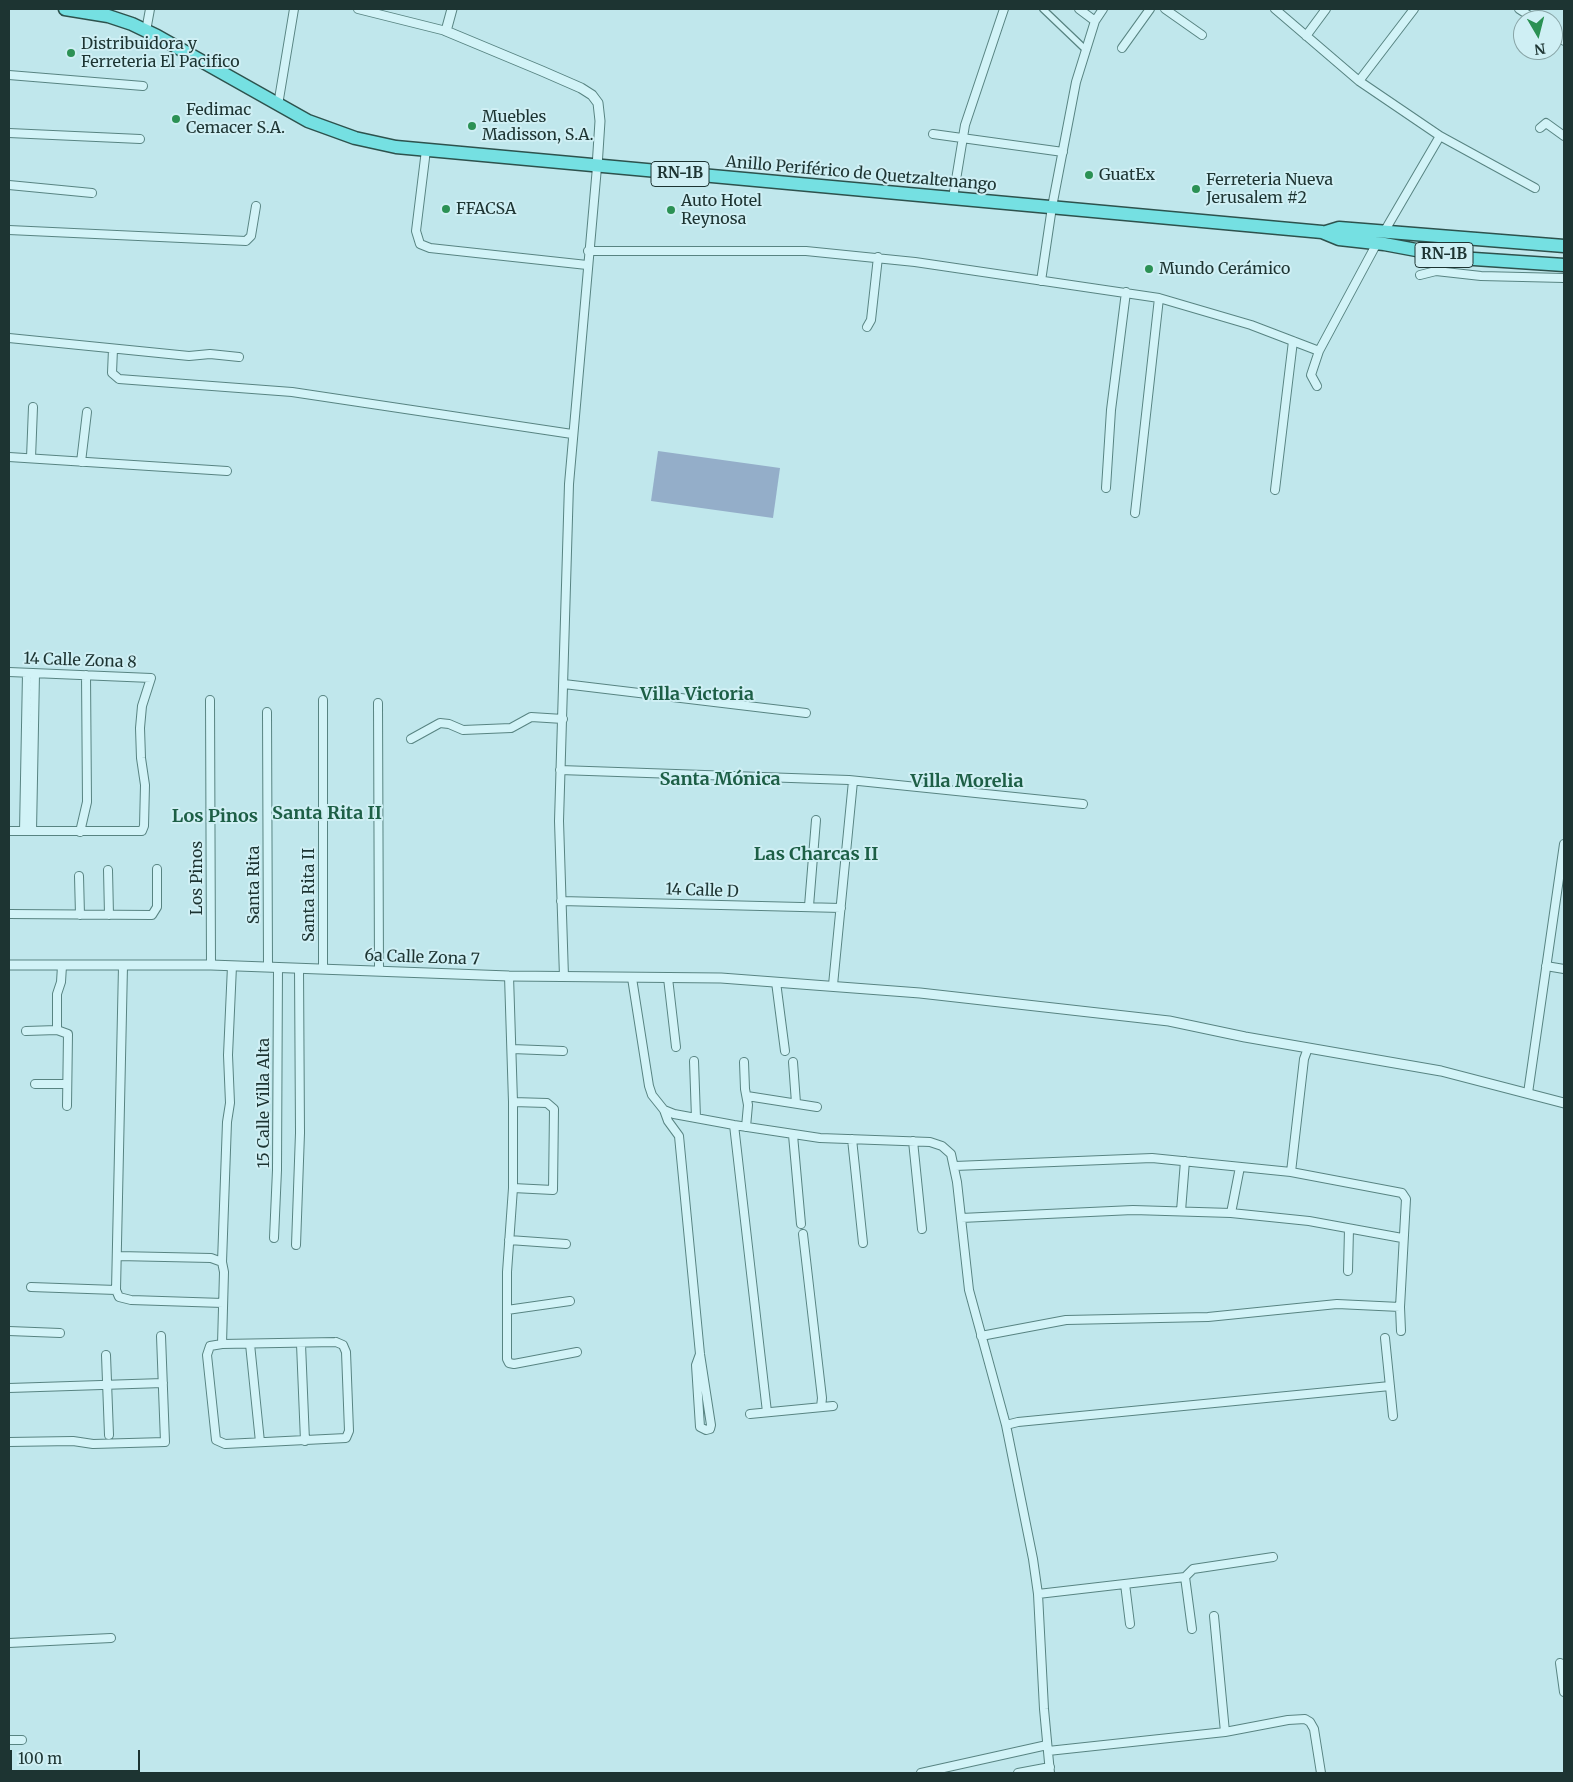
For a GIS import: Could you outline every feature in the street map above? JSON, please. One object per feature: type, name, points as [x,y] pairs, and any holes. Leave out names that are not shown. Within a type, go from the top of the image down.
[{"type":"highway","name":"Anillo Periférico de Quetzaltenango","points":[[65,9],[108,16],[146,31],[278,106],[319,126],[356,138],[426,150],[1326,232],[1339,228],[1564,246]]},
{"type":"highway","name":"Anillo Periférico de Quetzaltenango","points":[[1326,232],[1339,239],[1377,243],[1478,260],[1564,265]]},
{"type":"street","points":[[146,31],[150,9]]},
{"type":"street","points":[[278,106],[294,9]]},
{"type":"street","points":[[358,9],[446,31],[542,71],[592,95],[598,103],[600,121],[598,167],[588,251],[572,434],[567,531],[559,821],[564,977]]},
{"type":"street","points":[[446,31],[452,9]]},
{"type":"street","points":[[953,198],[962,138],[969,111],[1004,9]]},
{"type":"street","points":[[1043,9],[1086,50]]},
{"type":"street","points":[[1079,9],[1095,21]]},
{"type":"street","points":[[1041,281],[1052,208],[1076,82],[1095,21],[1103,9]]},
{"type":"street","points":[[1122,48],[1150,9]]},
{"type":"street","points":[[1165,9],[1202,35]]},
{"type":"street","points":[[1275,9],[1359,82],[1440,136],[1535,188]]},
{"type":"street","points":[[1306,36],[1326,9]]},
{"type":"street","points":[[1359,82],[1414,9]]},
{"type":"street","points":[[9,76],[142,86]]},
{"type":"street","points":[[1540,128],[1546,123],[1564,136]]},
{"type":"street","points":[[9,133],[140,139]]},
{"type":"street","points":[[933,134],[1063,152]]},
{"type":"street","points":[[1384,232],[1440,136]]},
{"type":"street","points":[[426,150],[416,231],[420,244],[430,248],[587,265]]},
{"type":"street","points":[[9,185],[92,194]]},
{"type":"street","points":[[9,230],[246,241],[251,236],[256,206]]},
{"type":"street","points":[[1318,386],[1311,375],[1319,351],[1377,243]]},
{"type":"street","points":[[588,251],[806,251],[878,257],[1159,298],[1251,325],[1319,351]]},
{"type":"street","points":[[1433,253],[1436,271]]},
{"type":"street","points":[[867,327],[871,320],[878,257]]},
{"type":"street","points":[[1420,275],[1436,271],[1481,276],[1564,278]]},
{"type":"street","points":[[1106,488],[1111,410],[1126,292]]},
{"type":"street","points":[[1135,512],[1159,298]]},
{"type":"street","points":[[9,338],[114,349],[239,357]]},
{"type":"street","points":[[1275,490],[1293,341]]},
{"type":"street","points":[[114,349],[112,373],[119,379],[292,392],[572,434]]},
{"type":"street","points":[[31,458],[33,406]]},
{"type":"street","points":[[81,462],[87,412]]},
{"type":"street","points":[[9,457],[227,471]]},
{"type":"street","name":"14 Calle Zona 8","points":[[9,672],[151,678],[142,706],[140,728],[141,758],[145,785],[144,826],[142,831],[80,832]]},
{"type":"street","points":[[28,831],[31,673]]},
{"type":"street","points":[[9,831],[80,832],[87,802],[86,676]]},
{"type":"street","points":[[564,684],[806,713]]},
{"type":"street","name":"Los Pinos","points":[[210,700],[212,965]]},
{"type":"street","name":"Santa Rita II","points":[[323,700],[323,969]]},
{"type":"street","points":[[378,703],[379,972]]},
{"type":"street","name":"Santa Rita","points":[[267,712],[268,967]]},
{"type":"street","points":[[411,739],[440,723],[449,724],[460,730],[472,730],[511,728],[531,717],[563,719]]},
{"type":"street","points":[[560,770],[853,781],[1084,804]]},
{"type":"street","points":[[833,985],[853,781]]},
{"type":"street","points":[[809,906],[816,820]]},
{"type":"street","points":[[1528,1093],[1564,844]]},
{"type":"street","points":[[9,914],[149,916],[155,914],[157,907],[156,869]]},
{"type":"street","points":[[108,870],[109,915]]},
{"type":"street","points":[[79,876],[80,915]]},
{"type":"street","name":"14 Calle D","points":[[561,901],[841,908]]},
{"type":"street","name":"6a Calle Zona 7","points":[[9,965],[212,965],[509,976],[721,978],[833,985],[1168,1021],[1441,1071],[1564,1103]]},
{"type":"street","points":[[58,1030],[57,994],[61,982],[62,966]]},
{"type":"street","points":[[123,966],[116,1290],[120,1297],[131,1300],[223,1303]]},
{"type":"street","points":[[222,1344],[224,1272],[222,1262],[227,1122],[230,1107],[228,1055],[232,966]]},
{"type":"street","points":[[1546,966],[1564,969]]},
{"type":"street","name":"15 Calle Villa Alta","points":[[274,1238],[278,1161],[278,967]]},
{"type":"street","points":[[296,1245],[300,1133],[299,968]]},
{"type":"street","points":[[509,976],[512,1049],[513,1188],[509,1240],[506,1350],[509,1363],[514,1364],[576,1352]]},
{"type":"street","points":[[632,978],[649,1086],[652,1096],[664,1110],[668,1121],[679,1136],[700,1354],[711,1425],[710,1429],[706,1430],[700,1427],[696,1365],[700,1354]]},
{"type":"street","points":[[668,978],[676,1047]]},
{"type":"street","points":[[776,982],[785,1051]]},
{"type":"street","points":[[26,1031],[58,1030],[66,1032],[69,1037],[67,1106]]},
{"type":"street","points":[[1291,1172],[1304,1059],[1308,1048]]},
{"type":"street","points":[[512,1049],[563,1051]]},
{"type":"street","points":[[694,1061],[696,1118]]},
{"type":"street","points":[[744,1062],[747,1096],[746,1127]]},
{"type":"street","points":[[793,1062],[796,1103]]},
{"type":"street","points":[[35,1084],[67,1084]]},
{"type":"street","points":[[747,1096],[817,1107]]},
{"type":"street","points":[[513,1102],[547,1103],[554,1109],[553,1190],[513,1188]]},
{"type":"street","points":[[664,1110],[696,1118],[793,1135],[930,1142],[942,1146],[951,1154],[955,1166],[969,1290],[1006,1425],[1038,1594],[1050,1770],[1018,1773]]},
{"type":"street","points":[[734,1125],[767,1412]]},
{"type":"street","points":[[793,1135],[801,1224]]},
{"type":"street","points":[[852,1139],[863,1243]]},
{"type":"street","points":[[912,1141],[922,1229]]},
{"type":"street","points":[[955,1166],[1130,1158],[1185,1161],[1291,1172],[1402,1194],[1406,1199],[1402,1238],[1401,1331]]},
{"type":"street","points":[[1181,1211],[1185,1161]]},
{"type":"street","points":[[1231,1213],[1240,1167]]},
{"type":"street","points":[[961,1218],[1086,1212],[1181,1211],[1231,1213],[1290,1219],[1402,1238]]},
{"type":"street","points":[[1348,1271],[1349,1229]]},
{"type":"street","points":[[803,1234],[822,1398],[820,1407]]},
{"type":"street","points":[[509,1240],[566,1244]]},
{"type":"street","points":[[118,1256],[211,1258],[222,1262]]},
{"type":"street","points":[[31,1288],[116,1290]]},
{"type":"street","points":[[507,1310],[570,1301]]},
{"type":"street","points":[[981,1336],[1066,1320],[1208,1317],[1337,1304],[1400,1308]]},
{"type":"street","points":[[9,1331],[60,1333]]},
{"type":"street","points":[[9,1442],[73,1442],[93,1444],[164,1442],[160,1336]]},
{"type":"street","points":[[1385,1338],[1393,1416]]},
{"type":"street","points":[[339,1342],[344,1344],[346,1352],[348,1435],[343,1440],[221,1443],[215,1438],[206,1355],[210,1346],[222,1344],[339,1342]]},
{"type":"street","points":[[250,1344],[260,1442]]},
{"type":"street","points":[[301,1344],[305,1441]]},
{"type":"street","points":[[106,1355],[109,1435]]},
{"type":"street","points":[[9,1388],[163,1383]]},
{"type":"street","points":[[1006,1425],[1027,1421],[1390,1386]]},
{"type":"street","points":[[750,1414],[832,1406]]},
{"type":"street","points":[[1038,1594],[1185,1577],[1193,1569],[1273,1557]]},
{"type":"street","points":[[1185,1577],[1192,1629]]},
{"type":"street","points":[[1125,1584],[1130,1624]]},
{"type":"street","points":[[1214,1616],[1225,1732]]},
{"type":"street","points":[[9,1643],[111,1638]]},
{"type":"street","points":[[1560,1663],[1564,1692]]},
{"type":"street","points":[[921,1773],[1048,1748],[1225,1732],[1288,1720],[1305,1719],[1310,1722],[1314,1729],[1321,1773]]},
{"type":"street","points":[[9,1740],[22,1740]]},
{"type":"shaded area","points":[[658,451],[780,468],[773,518],[651,501]]},
{"type":"place","name":"Distribuidora y Ferreteria El Pacifico","points":[[71,53]]},
{"type":"place","name":"Fedimac Cemacer S.A.","points":[[176,119]]},
{"type":"place","name":"Muebles Madisson, S.A.","points":[[472,126]]},
{"type":"place","name":"GuatEx","points":[[1089,175]]},
{"type":"place","name":"Ferreteria Nueva Jerusalem #2","points":[[1196,189]]},
{"type":"place","name":"FFACSA","points":[[446,209]]},
{"type":"place","name":"Auto Hotel Reynosa","points":[[671,210]]},
{"type":"place","name":"Mundo Cerámico","points":[[1149,269]]},
{"type":"district","name":"Villa Victoria","points":[[697,695]]},
{"type":"district","name":"Santa Mónica","points":[[720,780]]},
{"type":"district","name":"Villa Morelia","points":[[967,782]]},
{"type":"district","name":"Santa Rita II","points":[[327,814]]},
{"type":"district","name":"Los Pinos","points":[[215,817]]},
{"type":"district","name":"Las Charcas II","points":[[816,855]]}]
